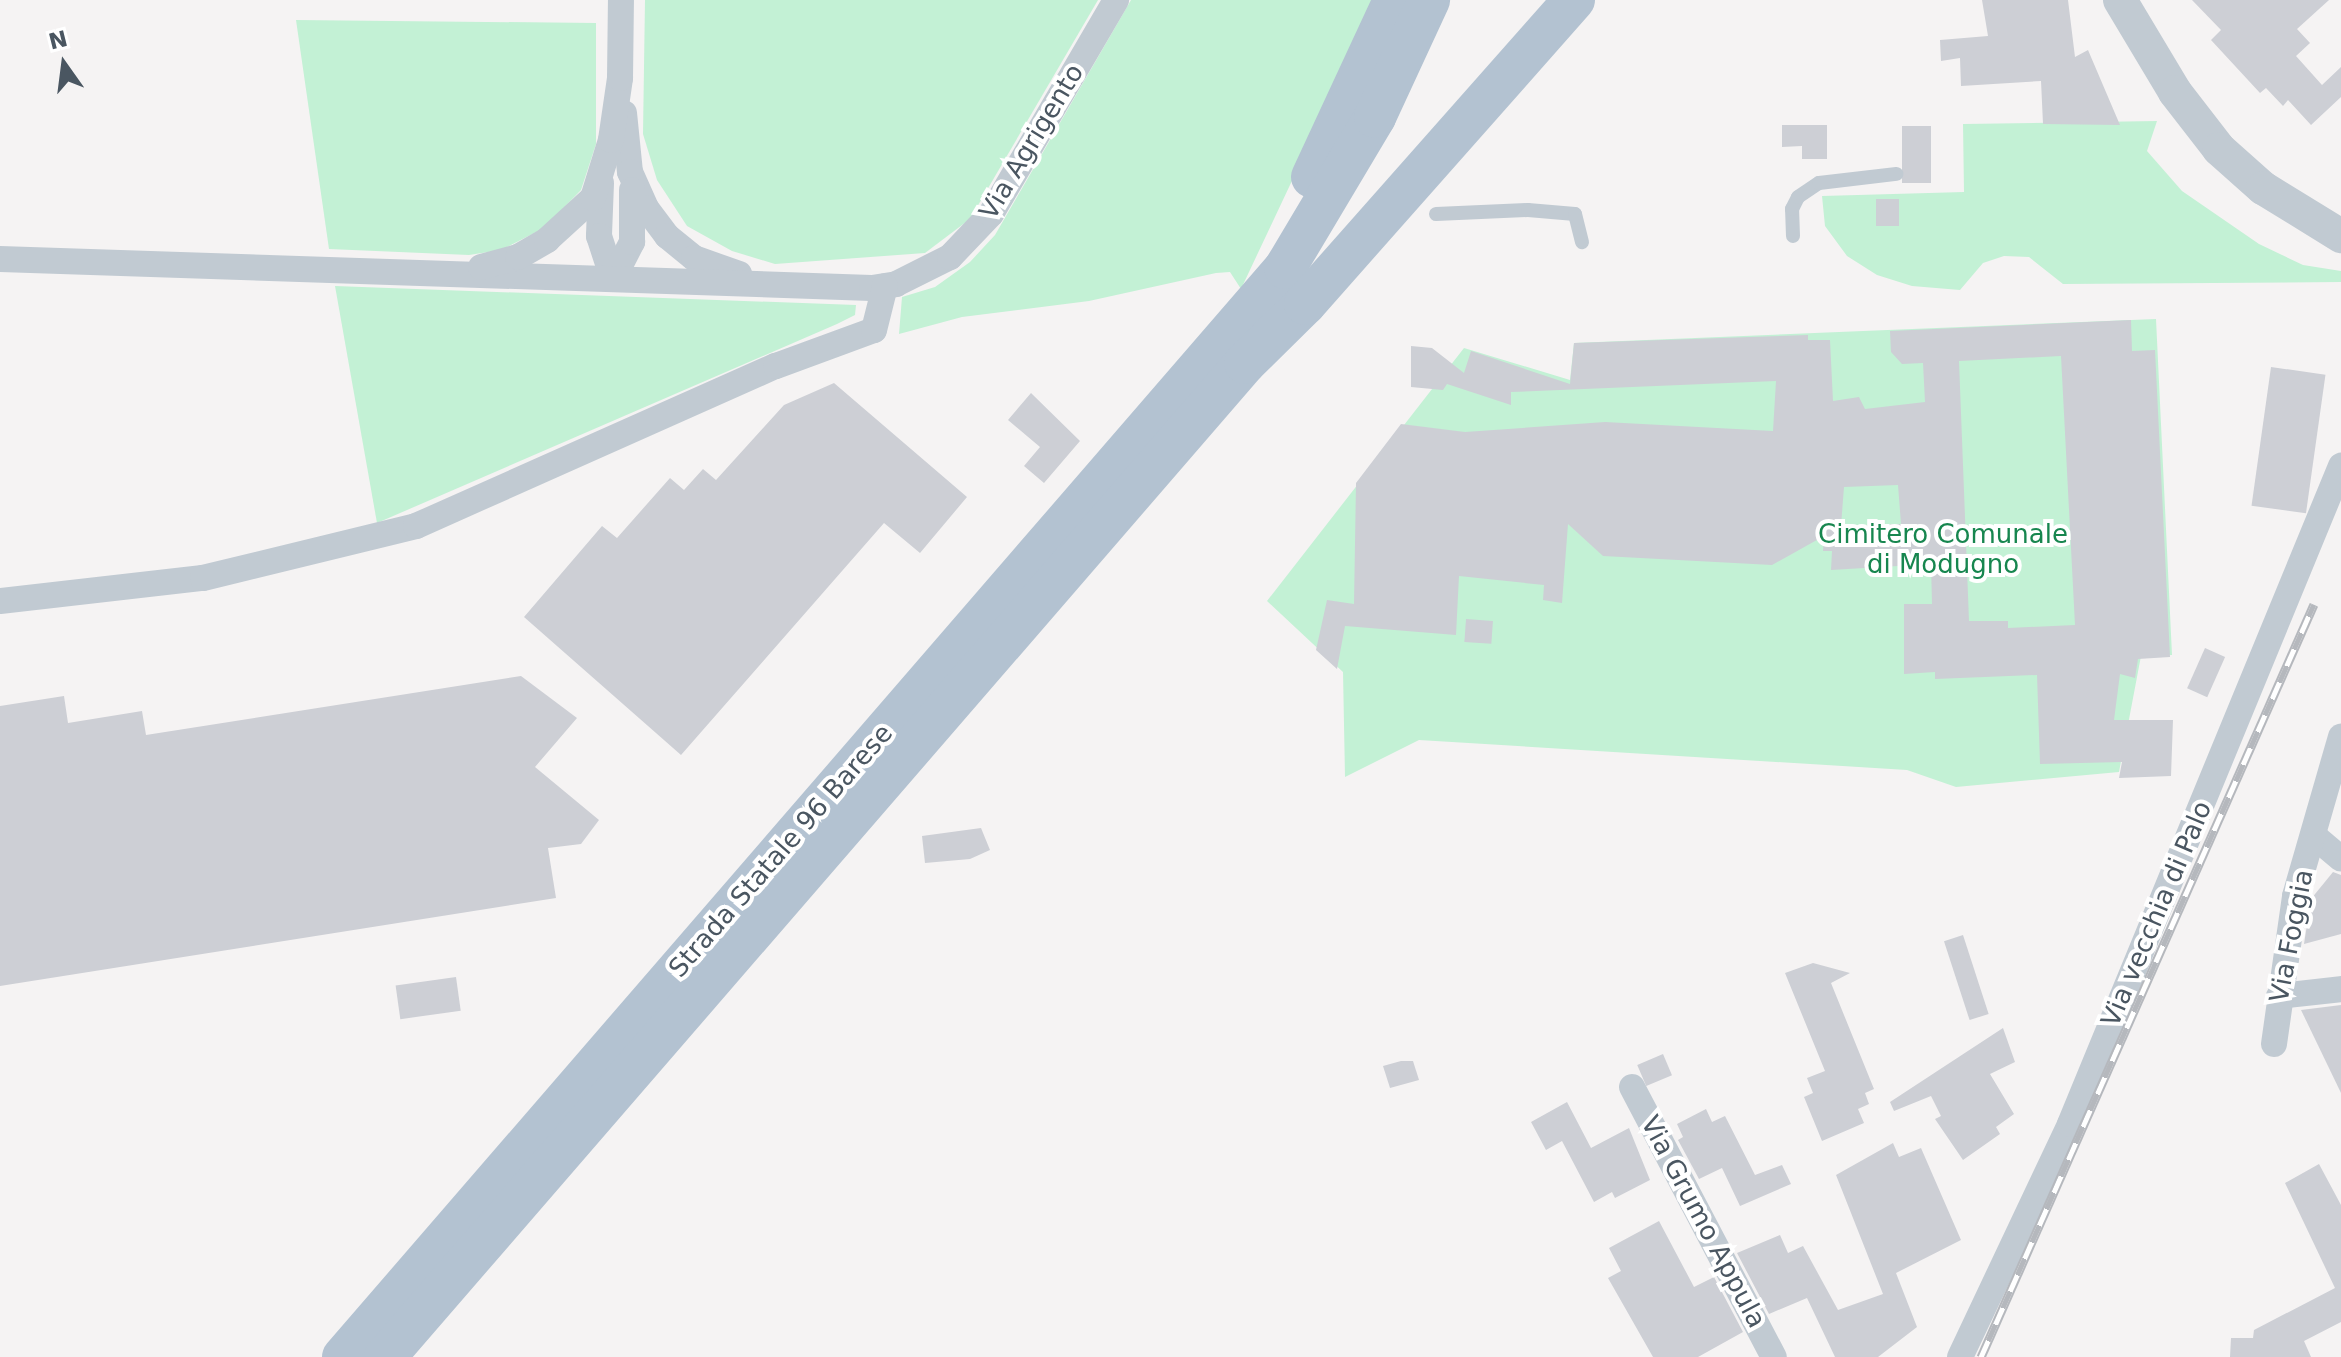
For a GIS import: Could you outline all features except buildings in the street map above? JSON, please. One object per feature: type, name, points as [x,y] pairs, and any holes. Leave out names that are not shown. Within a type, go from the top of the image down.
[{"type":"main road","points":[[1232,353],[1280,241],[1394,0]]},
{"type":"main road","points":[[1232,353],[1316,221],[1375,117],[1429,0]]},
{"type":"main road","points":[[1232,353],[1334,229],[1399,117],[1453,0]]},
{"type":"main road","points":[[1232,353],[1305,304],[1574,0]]},
{"type":"main road","name":"Strada Statale 96 Barese","points":[[343,1357],[1232,353]]},
{"type":"main road","name":"Strada Statale 96 Barese","points":[[385,1357],[1232,353]]},
{"type":"street","points":[[613,279],[632,242],[630,172],[620,78],[621,0]]},
{"type":"street","name":"Via Agrigento","points":[[885,286],[950,257],[982,226],[1116,0]]},
{"type":"street","points":[[2120,0],[2175,92],[2219,149],[2263,188],[2341,236]]},
{"type":"street","points":[[613,279],[599,236],[602,172],[620,78]]},
{"type":"street","points":[[446,275],[518,257],[547,240],[593,198],[602,172]]},
{"type":"street","points":[[630,172],[646,208],[667,236],[694,258],[725,271],[790,284]]},
{"type":"street","points":[[0,259],[885,286],[874,330],[776,366],[416,526],[203,578],[0,601]]},
{"type":"street","name":"Via vecchia di Palo","points":[[1960,1357],[2070,1124],[2341,466]]},
{"type":"street","name":"Via Foggia","points":[[2274,1044],[2295,896],[2341,737]]},
{"type":"street","points":[[2314,836],[2341,859]]},
{"type":"street","points":[[2279,996],[2341,989]]},
{"type":"street","name":"Via Grumo Appula","points":[[1632,1087],[1774,1357]]},
{"type":"lane","points":[[1793,236],[1792,209],[1798,197],[1819,183],[1896,174]]},
{"type":"lane","points":[[1436,214],[1528,210],[1575,214],[1582,242]]},
{"type":"green space","points":[[645,0],[1098,0],[970,219],[925,253],[775,264],[732,251],[687,226],[657,180],[643,134]]},
{"type":"green space","points":[[1131,0],[1377,0],[1241,289],[1230,272],[1216,273],[1089,301],[962,317],[899,334],[902,297],[935,287],[970,262],[995,235]]},
{"type":"green space","points":[[296,20],[596,23],[596,144],[581,190],[544,228],[501,250],[469,255],[329,249]]},
{"type":"green space","points":[[2157,121],[2147,151],[2182,191],[2259,244],[2303,265],[2341,271],[2341,282],[2063,284],[2029,257],[2004,256],[1983,263],[1960,290],[1912,286],[1877,275],[1847,256],[1825,226],[1822,196],[1964,192],[1963,124]]},
{"type":"green space","points":[[335,286],[856,305],[855,315],[837,324],[377,523]]},
{"type":"green space","name":"Cimitero Comunale di Modugno","points":[[2156,319],[2172,655],[2141,656],[2119,772],[1956,787],[1907,770],[1419,740],[1345,777],[1343,672],[1267,601],[1464,348],[1570,380],[1574,343]]},
{"type":"railway","points":[[1981,1357],[2314,604]]}]
